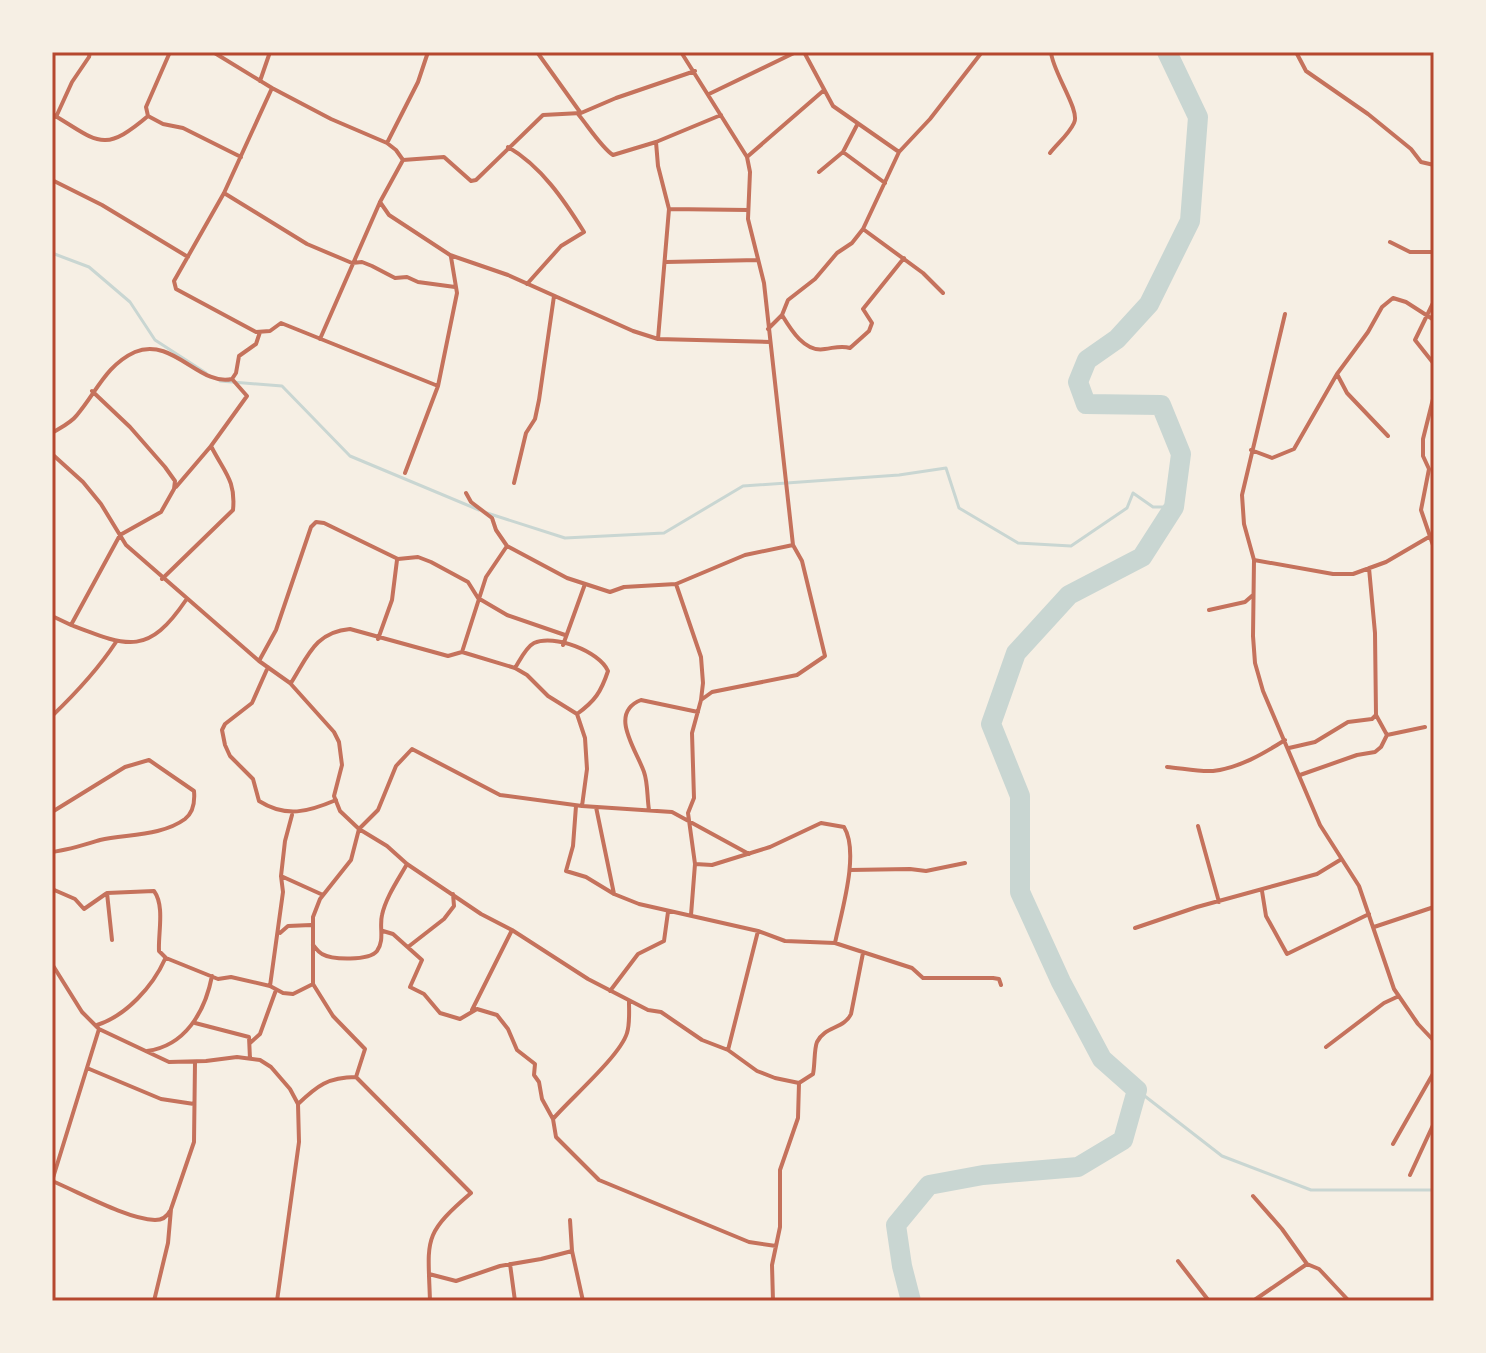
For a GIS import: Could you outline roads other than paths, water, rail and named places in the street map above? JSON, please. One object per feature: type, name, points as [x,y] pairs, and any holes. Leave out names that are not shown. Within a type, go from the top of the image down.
[{"type":"street","points":[[90,52],[54,115],[97,141],[112,140],[127,134],[148,116]]},
{"type":"street","points":[[170,52],[146,107],[148,116],[163,124],[183,128],[241,157]]},
{"type":"street","points":[[213,52],[331,119],[387,143],[403,160]]},
{"type":"street","points":[[260,81],[270,52]]},
{"type":"street","points":[[387,143],[418,82],[428,52]]},
{"type":"street","points":[[537,52],[578,113],[613,155],[656,142],[721,115]]},
{"type":"street","points":[[681,52],[747,157],[750,172],[748,210],[764,283],[793,545],[802,561],[825,656],[797,675],[712,692],[701,700]]},
{"type":"street","points":[[709,94],[796,52]]},
{"type":"street","points":[[804,52],[833,106],[899,152]]},
{"type":"street","points":[[768,329],[782,315],[788,300],[815,279],[863,229],[899,152],[930,119],[982,52]]},
{"type":"street","points":[[1050,153],[1076,121],[1077,113],[1058,78],[1051,52]]},
{"type":"street","points":[[1296,52],[1306,71],[1368,114],[1411,149],[1421,162],[1434,165]]},
{"type":"street","points":[[403,160],[444,157],[471,181],[476,180],[543,115],[578,113],[695,71]]},
{"type":"street","points":[[272,88],[224,193],[174,281],[176,289],[260,332],[270,331],[281,323],[438,386]]},
{"type":"street","points":[[747,157],[823,91]]},
{"type":"street","points":[[819,172],[843,152],[858,124]]},
{"type":"street","points":[[656,142],[658,166],[669,209],[658,339]]},
{"type":"street","points":[[508,147],[527,158],[544,176],[584,232],[561,246],[526,284]]},
{"type":"street","points":[[843,152],[885,183]]},
{"type":"street","points":[[319,340],[380,202],[403,160]]},
{"type":"street","points":[[52,180],[102,205],[188,257]]},
{"type":"street","points":[[224,193],[307,244],[352,263],[362,262],[395,278],[407,277],[418,282],[455,287]]},
{"type":"street","points":[[380,202],[389,215],[450,255],[633,331],[658,339],[770,342]]},
{"type":"street","points":[[669,209],[748,210]]},
{"type":"street","points":[[863,229],[904,258],[943,293]]},
{"type":"street","points":[[1390,242],[1410,252],[1434,252]]},
{"type":"street","points":[[405,473],[438,386],[457,293],[454,263],[450,255]]},
{"type":"street","points":[[782,315],[797,338],[811,347],[821,351],[845,346],[850,348],[869,331],[872,323],[863,309],[904,258]]},
{"type":"street","points":[[666,262],[758,260]]},
{"type":"street","points":[[514,483],[526,433],[535,419],[554,296]]},
{"type":"street","points":[[1251,450],[1272,458],[1294,449],[1337,374],[1382,307],[1393,298],[1406,302],[1434,320]]},
{"type":"street","points":[[1434,301],[1415,340],[1434,364]]},
{"type":"street","points":[[1285,314],[1242,495],[1244,524],[1254,560],[1255,663],[1263,691],[1320,825],[1359,886],[1399,996],[1434,1041]]},
{"type":"street","points":[[52,433],[76,417],[113,366],[136,351],[158,349],[225,381],[232,379],[239,356],[256,344],[260,332]]},
{"type":"street","points":[[1337,374],[1347,393],[1388,436]]},
{"type":"street","points":[[71,625],[120,535],[161,512],[174,489],[211,446],[247,396],[232,379]]},
{"type":"street","points":[[92,391],[130,427],[165,467],[175,481],[174,489]]},
{"type":"street","points":[[1434,395],[1423,439],[1423,456],[1429,469],[1421,510],[1434,548]]},
{"type":"street","points":[[162,579],[233,510],[234,491],[229,473],[221,467],[211,446]]},
{"type":"street","points":[[52,454],[101,504],[126,545],[186,600],[290,683],[334,732],[339,742],[342,765],[334,796],[340,811],[359,829],[481,914],[610,991],[648,1010],[661,1012],[702,1040],[728,1050],[757,1071],[799,1083],[813,1074],[816,1043],[828,1029],[848,1021],[863,953]]},
{"type":"street","points":[[466,493],[471,502],[492,518],[507,546],[534,562],[610,592],[624,587],[676,584],[745,555],[793,545]]},
{"type":"street","points":[[259,661],[276,630],[311,527],[316,522],[398,559],[418,557],[431,562],[468,582],[478,598],[507,615],[565,635]]},
{"type":"street","points":[[1254,560],[1333,574],[1353,574],[1386,562],[1431,536]]},
{"type":"street","points":[[462,652],[478,598],[495,561],[507,546]]},
{"type":"street","points":[[378,639],[392,600],[398,559]]},
{"type":"street","points":[[1369,568],[1375,633],[1376,715],[1387,735]]},
{"type":"street","points":[[563,645],[585,584]]},
{"type":"street","points":[[676,584],[701,657],[701,700],[692,733],[694,798],[688,813],[695,864],[691,915]]},
{"type":"street","points":[[1209,610],[1245,602],[1253,595]]},
{"type":"street","points":[[52,616],[116,642],[144,641],[157,635],[186,600]]},
{"type":"street","points":[[290,683],[318,639],[328,633],[350,629],[448,656],[462,652],[515,668],[527,675],[548,696],[577,714],[585,738],[587,769],[566,871],[586,877],[614,894],[639,904],[758,931],[785,941],[835,943],[912,968],[923,978],[993,978],[999,979],[1001,985]]},
{"type":"street","points":[[515,668],[531,644],[552,639],[593,653],[608,671],[595,701],[577,714]]},
{"type":"street","points":[[52,716],[88,681],[116,642]]},
{"type":"street","points":[[268,667],[252,703],[225,724],[222,730],[225,745],[240,768],[253,779],[259,801],[292,814],[310,811],[336,800]]},
{"type":"street","points":[[649,810],[645,775],[624,726],[625,713],[632,703],[641,700],[698,712]]},
{"type":"street","points":[[1289,748],[1315,742],[1348,722],[1372,719],[1376,715]]},
{"type":"street","points":[[1387,735],[1425,727]]},
{"type":"street","points":[[1300,775],[1357,755],[1375,752],[1387,735]]},
{"type":"street","points":[[1167,767],[1212,771],[1231,767],[1262,755],[1285,740]]},
{"type":"street","points":[[356,1077],[365,1049],[333,1016],[313,984],[311,925],[323,895],[351,860],[359,829],[378,810],[396,766],[412,749],[500,795],[579,806],[672,812],[749,854]]},
{"type":"street","points":[[52,812],[125,767],[149,760],[194,791],[195,803],[186,819],[158,831],[52,852]]},
{"type":"street","points":[[596,807],[614,894]]},
{"type":"street","points":[[270,986],[283,892],[281,876],[285,841],[292,814]]},
{"type":"street","points":[[695,864],[712,865],[749,854],[821,823],[844,827],[848,834],[850,870],[835,943]]},
{"type":"street","points":[[1198,826],[1219,902]]},
{"type":"street","points":[[1135,928],[1317,874],[1341,859]]},
{"type":"street","points":[[850,870],[926,871],[965,863]]},
{"type":"street","points":[[311,943],[322,954],[346,959],[363,958],[378,951],[383,931],[381,918],[407,864]]},
{"type":"street","points":[[281,876],[323,895]]},
{"type":"street","points":[[52,889],[75,899],[84,909],[107,893],[154,891],[158,897],[161,927],[159,951],[166,958],[212,976],[270,986],[293,994],[313,984]]},
{"type":"street","points":[[1262,891],[1266,916],[1287,954],[1369,914]]},
{"type":"street","points":[[408,947],[444,919],[454,906],[453,892]]},
{"type":"street","points":[[107,893],[112,940]]},
{"type":"street","points":[[1374,927],[1434,907]]},
{"type":"street","points":[[610,991],[638,954],[664,941],[668,911]]},
{"type":"street","points":[[278,935],[288,926],[311,925]]},
{"type":"street","points":[[383,931],[393,934],[422,960],[410,987],[424,994],[440,1013],[460,1019],[472,1010],[512,930]]},
{"type":"street","points":[[728,1050],[758,931]]},
{"type":"street","points":[[166,958],[148,989],[98,1027],[52,1181],[134,1215],[157,1220],[167,1217],[194,1142],[195,1062]]},
{"type":"street","points":[[52,964],[82,1012],[98,1027],[169,1062],[237,1057],[260,1060],[271,1067],[298,1104],[299,1142],[277,1301]]},
{"type":"street","points":[[144,1051],[164,1049],[194,1023],[212,976]]},
{"type":"street","points":[[250,1043],[260,1034],[276,990]]},
{"type":"street","points":[[1326,1047],[1384,1003],[1399,996]]},
{"type":"street","points":[[553,1119],[612,1056],[627,1033],[629,1001]]},
{"type":"street","points":[[472,1010],[497,1015],[508,1029],[517,1050],[535,1064],[534,1075],[553,1119],[556,1137],[599,1180],[749,1242],[776,1246]]},
{"type":"street","points":[[194,1023],[249,1037],[250,1059]]},
{"type":"street","points":[[87,1068],[161,1099],[194,1104]]},
{"type":"street","points":[[1393,1144],[1434,1072]]},
{"type":"street","points":[[298,1104],[318,1084],[356,1077],[471,1193],[443,1217],[431,1234],[430,1301]]},
{"type":"street","points":[[773,1301],[772,1265],[780,1227],[780,1170],[798,1118],[799,1083]]},
{"type":"street","points":[[1410,1175],[1434,1123]]},
{"type":"street","points":[[1253,1196],[1307,1264],[1319,1269],[1349,1301]]},
{"type":"street","points":[[154,1301],[168,1243],[171,1209]]},
{"type":"street","points":[[570,1220],[572,1251],[583,1301]]},
{"type":"street","points":[[429,1274],[456,1281],[510,1264],[572,1251]]},
{"type":"street","points":[[1178,1261],[1209,1301]]},
{"type":"street","points":[[510,1264],[515,1301]]},
{"type":"street","points":[[1253,1301],[1307,1264]]},
{"type":"waterway","points":[[911,1301],[896,1225],[929,1185],[983,1175],[1078,1167],[1123,1140],[1137,1090],[1102,1059],[1061,982],[1020,892],[1020,796],[991,724],[1016,653],[1069,595],[1142,557],[1174,507],[1181,454],[1161,405],[1086,404],[1078,382],[1087,360],[1117,339],[1149,304],[1190,221],[1198,117],[1167,52]]},
{"type":"waterway","points":[[52,253],[89,267],[130,302],[155,340],[206,373]]},
{"type":"waterway","points":[[220,381],[282,386],[350,456],[479,510]]},
{"type":"waterway","points":[[487,513],[565,538],[664,533],[743,486],[899,475],[946,468],[959,508],[1018,543],[1071,546],[1127,508],[1133,493],[1153,507],[1174,507]]},
{"type":"waterway","points":[[1137,1090],[1222,1156],[1311,1190],[1434,1190]]}]
